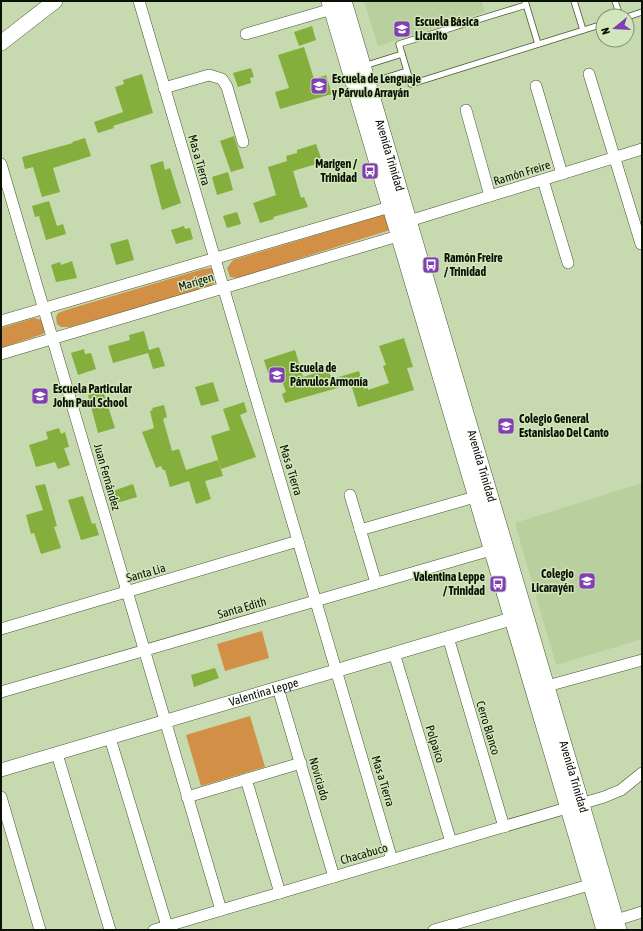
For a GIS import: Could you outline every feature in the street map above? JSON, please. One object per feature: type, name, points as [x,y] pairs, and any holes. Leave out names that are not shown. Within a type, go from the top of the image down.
[{"type":"main road","points":[[1,43],[55,1]]},
{"type":"main road","name":"Avenida Trinidad","points":[[335,4],[364,66],[409,221],[519,616],[610,926]]},
{"type":"main road","name":"Avenida Trinidad","points":[[335,4],[398,236],[491,550],[547,686],[575,806]]},
{"type":"street","name":"Mas a Tierra","points":[[138,1],[392,860]]},
{"type":"street","points":[[246,34],[335,4]]},
{"type":"street","points":[[589,74],[616,157],[641,244]]},
{"type":"street","points":[[164,88],[209,75],[218,76],[228,87],[243,142]]},
{"type":"street","points":[[536,86],[562,174]]},
{"type":"street","points":[[466,110],[490,196]]},
{"type":"street","name":"Ramón Freire","points":[[409,221],[642,149]]},
{"type":"street","name":"Juan Fernández","points":[[1,164],[221,910]]},
{"type":"street","points":[[543,180],[568,263]]},
{"type":"street","points":[[390,207],[409,221],[398,236]]},
{"type":"street","name":"Marigen","points":[[1,321],[390,207]]},
{"type":"street","name":"Marigen","points":[[1,354],[398,236]]},
{"type":"street","points":[[350,495],[376,583]]},
{"type":"street","points":[[360,530],[475,497]]},
{"type":"street","name":"Santa Lia","points":[[1,629],[298,541]]},
{"type":"street","name":"Santa Edith","points":[[1,692],[491,550]]},
{"type":"street","name":"Valentina Leppe","points":[[1,770],[519,616]]},
{"type":"street","name":"Cerro Blanco","points":[[448,638],[504,827]]},
{"type":"street","name":"Polpaico","points":[[394,653],[451,842]]},
{"type":"street","points":[[547,686],[642,660]]},
{"type":"street","name":"Noviciado","points":[[278,688],[334,877]]},
{"type":"street","points":[[110,738],[167,926]]},
{"type":"street","points":[[57,754],[110,930]]},
{"type":"street","points":[[188,797],[301,763]]},
{"type":"street","name":"Chacabuco","points":[[154,930],[575,806],[612,794],[628,785],[642,773]]},
{"type":"street","points":[[246,779],[280,893]]},
{"type":"street","points":[[1,797],[40,930]]},
{"type":"street","points":[[434,930],[598,883]]},
{"type":"street","points":[[610,926],[642,912]]},
{"type":"lane","points":[[574,1],[583,30]]},
{"type":"lane","points":[[538,44],[525,3],[399,44],[411,84],[595,26]]},
{"type":"lane","points":[[364,66],[402,54]]},
{"type":"lane","points":[[369,84],[407,71]]},
{"type":"shaded area","name":"Escuela Básica Licarito","points":[[364,1],[481,1],[485,12],[378,46]]},
{"type":"shaded area","points":[[386,214],[390,230],[238,278],[230,277],[227,268],[233,260]]},
{"type":"shaded area","points":[[203,269],[214,269],[216,282],[207,288],[70,327],[61,327],[57,324],[56,317],[58,313],[66,310]]},
{"type":"shaded area","points":[[34,318],[42,320],[45,331],[43,334],[1,348],[1,328]]},
{"type":"shaded area","name":"Colegio Licarayén","points":[[642,483],[642,639],[556,665],[515,523]]},
{"type":"shaded area","points":[[262,631],[269,658],[225,671],[217,644]]},
{"type":"shaded area","points":[[250,716],[265,767],[201,786],[186,735]]},
{"type":"building","points":[[312,26],[316,40],[299,46],[294,32]]},
{"type":"building","points":[[304,47],[314,79],[326,75],[332,94],[280,109],[275,92],[289,88],[278,55]]},
{"type":"building","points":[[251,68],[254,77],[250,78],[251,83],[238,87],[233,73]]},
{"type":"building","points":[[142,74],[153,113],[113,126],[114,128],[98,133],[94,122],[123,112],[115,87],[124,84],[123,80]]},
{"type":"building","points":[[234,136],[244,168],[231,172],[220,141]]},
{"type":"building","points":[[85,138],[91,156],[53,168],[60,192],[42,197],[33,167],[25,169],[22,157],[73,143],[72,142]]},
{"type":"building","points":[[316,144],[321,158],[315,160],[316,164],[293,171],[301,198],[304,197],[308,207],[273,217],[274,219],[260,223],[253,203],[276,195],[268,167],[287,161],[286,156],[297,153],[297,150]]},
{"type":"building","points":[[163,161],[165,170],[170,168],[181,203],[162,210],[150,165]]},
{"type":"building","points":[[228,172],[233,190],[217,195],[212,177]]},
{"type":"building","points":[[49,201],[57,226],[63,224],[66,234],[46,240],[39,216],[35,217],[32,206]]},
{"type":"building","points":[[237,212],[241,224],[227,228],[223,216]]},
{"type":"building","points":[[184,226],[185,229],[190,228],[193,239],[176,244],[171,230]]},
{"type":"building","points":[[128,239],[134,260],[116,265],[110,244]]},
{"type":"building","points":[[72,261],[77,278],[56,282],[51,265],[60,262],[61,265]]},
{"type":"building","points":[[144,331],[149,350],[159,347],[165,366],[153,369],[148,353],[113,363],[108,346],[130,340],[129,335]]},
{"type":"building","points":[[404,338],[413,367],[407,368],[414,390],[358,407],[351,384],[285,403],[282,394],[286,392],[278,370],[268,373],[264,360],[295,350],[303,377],[328,369],[332,379],[359,371],[364,389],[368,388],[368,390],[389,383],[383,366],[386,365],[379,346]]},
{"type":"building","points":[[84,349],[85,354],[91,353],[96,369],[78,375],[71,353]]},
{"type":"building","points":[[213,382],[219,401],[201,406],[195,387]]},
{"type":"building","points":[[103,391],[115,428],[98,433],[88,395]]},
{"type":"building","points":[[244,402],[247,412],[240,415],[256,457],[221,469],[211,436],[230,430],[223,409]]},
{"type":"building","points":[[164,405],[167,417],[163,419],[172,451],[179,449],[186,470],[218,460],[223,476],[205,481],[211,499],[196,504],[189,481],[170,487],[165,470],[163,470],[161,466],[156,468],[142,432],[154,428],[150,411],[153,410],[152,408]]},
{"type":"building","points":[[59,428],[61,434],[65,432],[69,447],[64,448],[70,465],[58,469],[55,462],[36,467],[29,445],[48,439],[46,432]]},
{"type":"building","points":[[45,484],[57,526],[54,527],[61,548],[41,554],[34,533],[31,534],[26,515],[43,510],[35,486]]},
{"type":"building","points":[[133,484],[137,497],[117,503],[113,491]]},
{"type":"building","points":[[83,496],[92,524],[95,523],[99,535],[81,540],[68,500]]},
{"type":"building","points":[[215,668],[219,678],[194,687],[191,675]]},
{"type":"place","name":"Escuela Básica Licarito","points":[[402,29]]},
{"type":"place","name":"Escuela de Lenguaje y Párvulo Arrayán","points":[[319,86]]},
{"type":"place","name":"Marigen / Trinidad","points":[[370,171]]},
{"type":"place","name":"Ramón Freire / Trinidad","points":[[431,265]]},
{"type":"place","name":"Escuela de Párvulos Armonía","points":[[277,375]]},
{"type":"place","name":"Escuela Particular John Paul School","points":[[40,396]]},
{"type":"place","name":"Colegio General Estanislao Del Canto","points":[[506,426]]},
{"type":"place","name":"Colegio Licarayén","points":[[587,581]]},
{"type":"place","name":"Valentina Leppe / Trinidad","points":[[498,584]]}]
